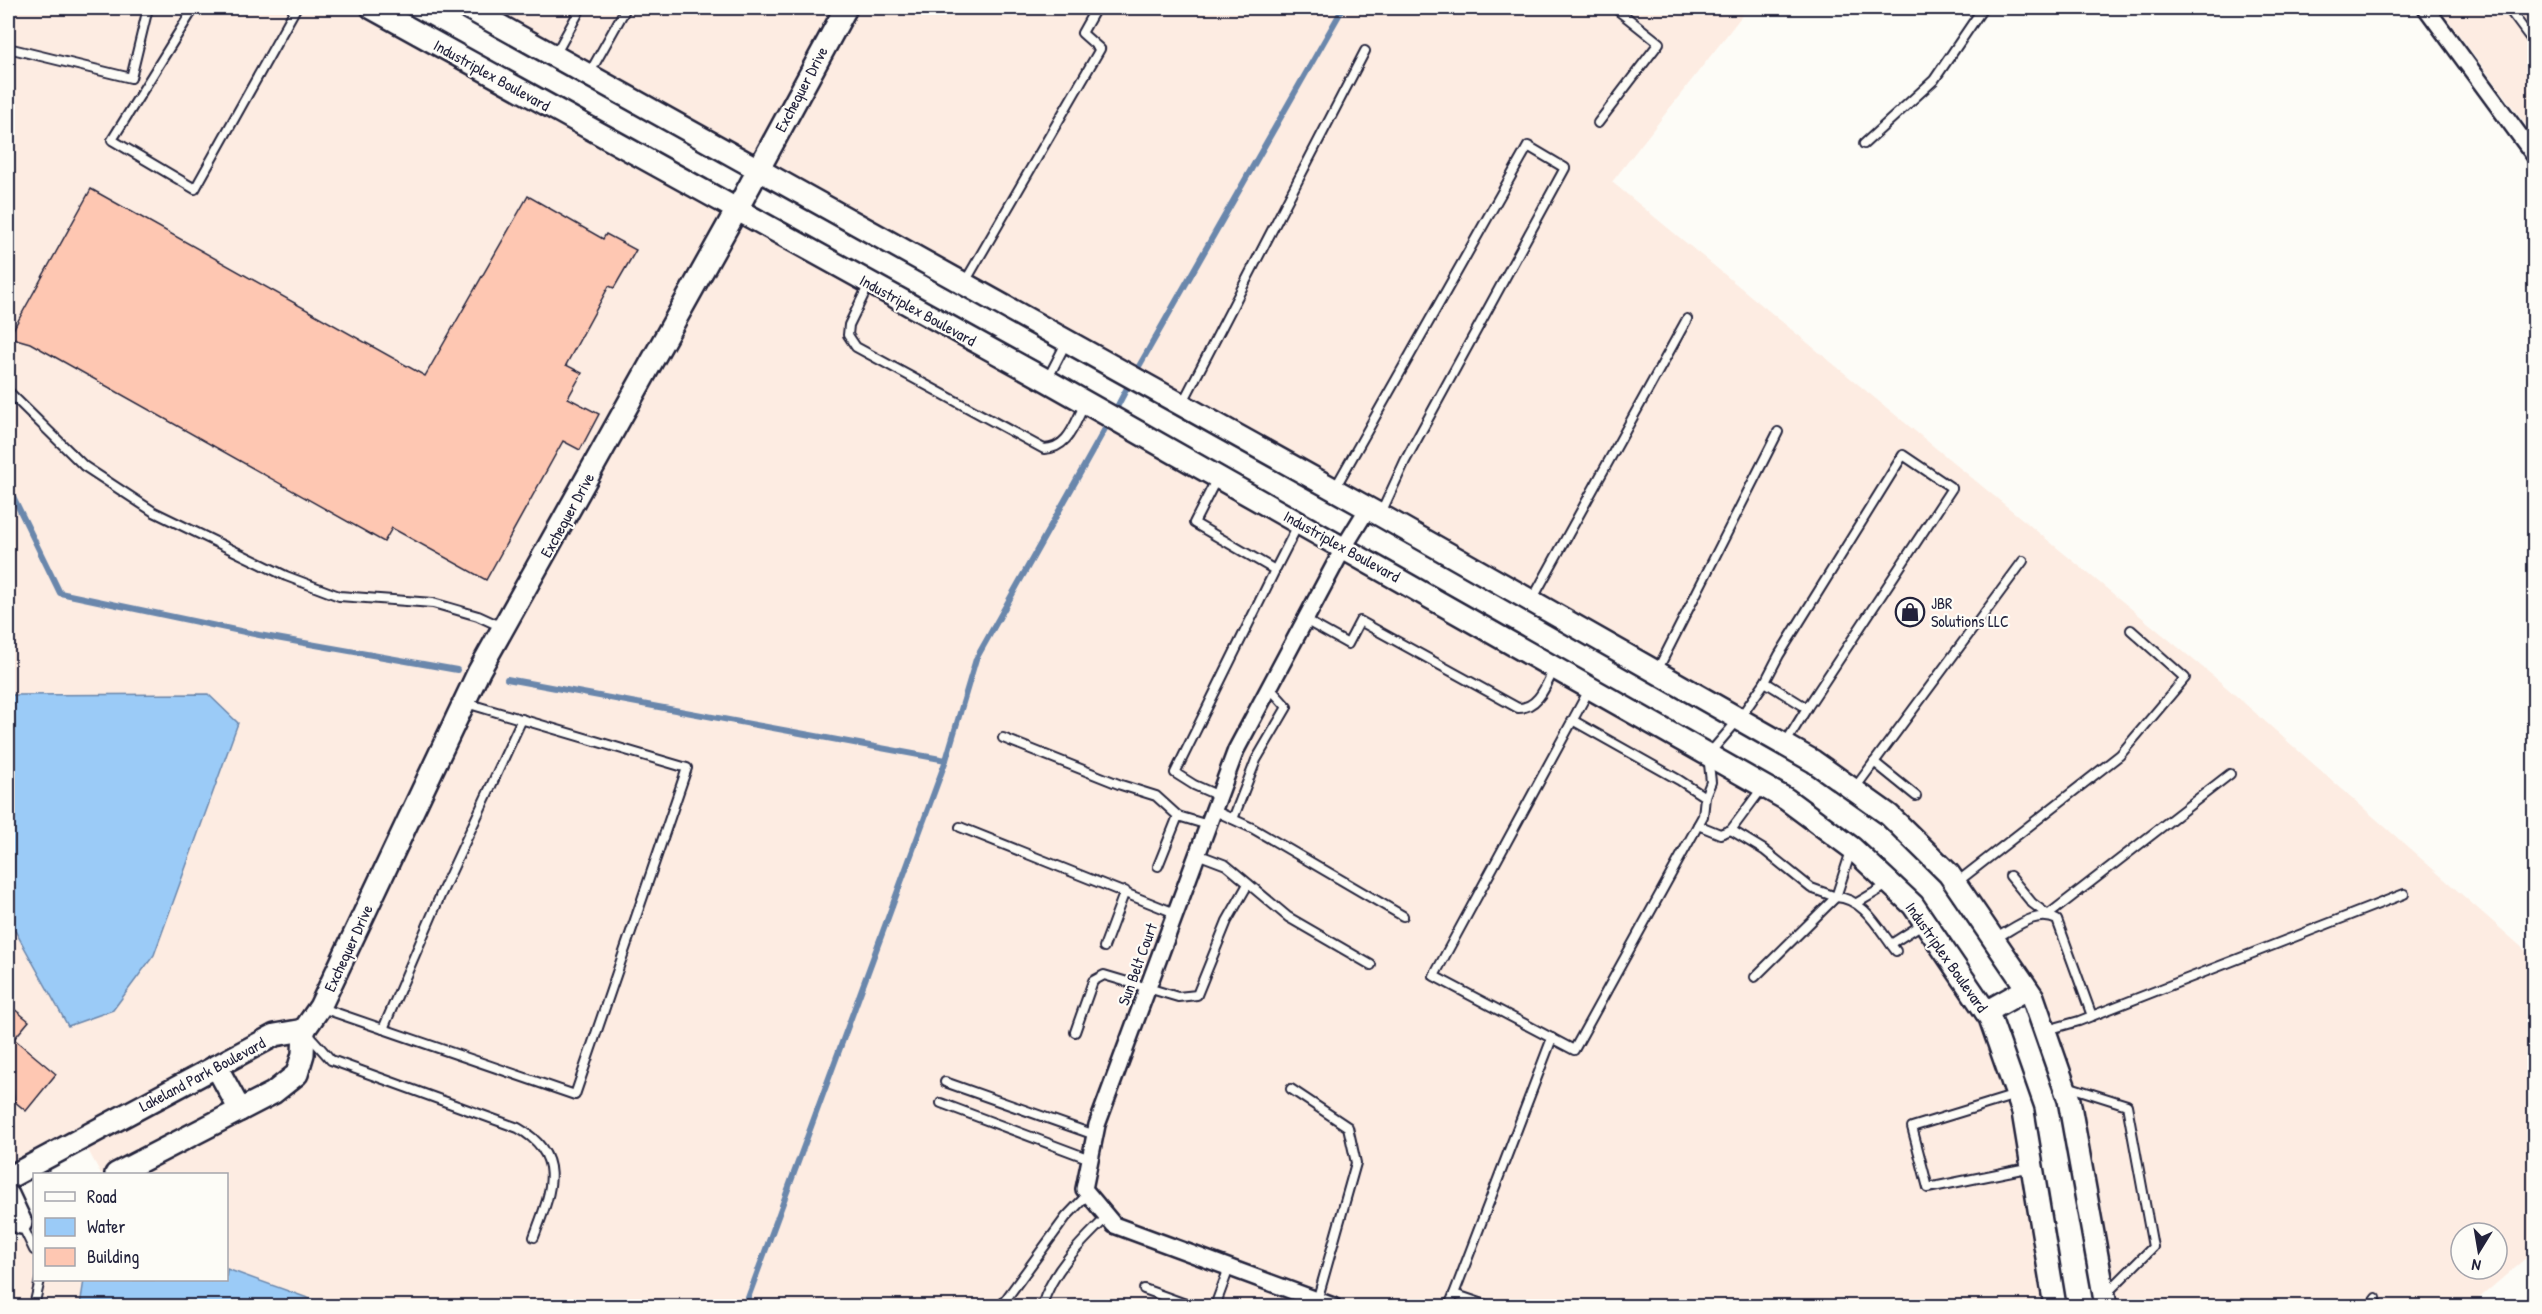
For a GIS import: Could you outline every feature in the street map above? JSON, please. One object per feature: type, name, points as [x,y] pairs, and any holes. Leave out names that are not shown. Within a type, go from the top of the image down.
[{"type":"street","name":"Industriplex Boulevard","points":[[372,8],[1300,522],[1786,799],[1852,848],[1913,905],[1990,1018],[2023,1112],[2055,1306]]},
{"type":"street","points":[[468,8],[1334,489],[1657,672],[1813,761],[1889,815],[1949,874],[2027,989],[2046,1030],[2065,1085],[2105,1302]]},
{"type":"street","name":"Exchequer Drive","points":[[304,1030],[320,1007],[465,702],[504,628],[846,8]]},
{"type":"street","points":[[2426,8],[2535,155]]},
{"type":"street","name":"Sun Belt Court","points":[[1088,1194],[1084,1189],[1095,1135],[1236,750],[1344,547],[1374,512]]},
{"type":"street","points":[[1986,1012],[2027,989]]},
{"type":"street","points":[[118,1173],[273,1093],[297,1074],[303,1054],[304,1030]]},
{"type":"street","name":"Lakeland Park Boulevard","points":[[8,1178],[275,1035],[304,1030]]},
{"type":"street","points":[[216,1066],[240,1110]]},
{"type":"street","points":[[1088,1194],[1114,1226],[1324,1304]]},
{"type":"street","points":[[8,1195],[21,1223]]},
{"type":"lane","points":[[8,22],[10,8]]},
{"type":"lane","points":[[8,48],[131,78],[148,8]]},
{"type":"lane","points":[[194,8],[112,140],[195,189],[296,8]]},
{"type":"lane","points":[[555,56],[581,8]]},
{"type":"lane","points":[[589,75],[627,8]]},
{"type":"lane","points":[[964,284],[1100,50],[1082,33],[1096,8]]},
{"type":"lane","points":[[1598,123],[1659,43],[1615,8]]},
{"type":"lane","points":[[1864,144],[1934,80],[1983,8]]},
{"type":"lane","points":[[2508,8],[2535,43]]},
{"type":"lane","points":[[1181,405],[1365,51]]},
{"type":"lane","points":[[1334,489],[1528,146],[1565,168],[1405,461],[1374,512]]},
{"type":"lane","points":[[869,284],[849,325],[848,335],[856,347],[1044,449],[1055,449],[1062,445],[1086,403]]},
{"type":"lane","points":[[1531,601],[1688,319]]},
{"type":"lane","points":[[1046,380],[1067,342]]},
{"type":"lane","points":[[8,391],[84,466],[154,512],[286,576],[339,596],[433,603],[478,616],[504,628]]},
{"type":"lane","points":[[1657,672],[1778,432]]},
{"type":"lane","points":[[1591,688],[1434,976],[1574,1050],[1703,816],[1705,797],[1710,782],[1708,755],[1739,719],[1765,682],[1785,645],[1903,455],[1952,488],[1785,745]]},
{"type":"lane","points":[[1218,476],[1194,523],[1275,570]]},
{"type":"lane","points":[[1300,522],[1175,773],[1194,785],[1233,819],[1403,916]]},
{"type":"lane","points":[[1854,790],[2023,561]]},
{"type":"lane","points":[[1305,620],[1348,644],[1360,621],[1518,708],[1534,704],[1555,667]]},
{"type":"lane","points":[[1955,884],[2120,755],[2185,678],[2132,630]]},
{"type":"lane","points":[[1765,682],[1807,708]]},
{"type":"lane","points":[[1233,819],[1256,760],[1287,707],[1269,687]]},
{"type":"lane","points":[[320,1007],[575,1095],[687,768],[465,702]]},
{"type":"lane","points":[[383,1029],[441,894],[522,719]]},
{"type":"lane","points":[[1574,721],[1705,797]]},
{"type":"lane","points":[[1003,738],[1121,785],[1156,796],[1178,816],[1208,825]]},
{"type":"lane","points":[[1874,762],[1916,796]]},
{"type":"lane","points":[[1993,939],[2033,918],[2048,915],[2230,774]]},
{"type":"lane","points":[[1698,825],[1720,834],[1731,830],[1763,786]]},
{"type":"lane","points":[[1158,866],[1178,816]]},
{"type":"lane","points":[[960,827],[1125,891],[1136,899],[1175,913]]},
{"type":"lane","points":[[1731,830],[1764,850],[1811,888],[1857,903],[1893,947],[1926,922]]},
{"type":"lane","points":[[1755,977],[1836,897],[1852,848]]},
{"type":"lane","points":[[1197,854],[1226,865],[1288,917],[1371,965]]},
{"type":"lane","points":[[2010,876],[2032,903],[2057,920],[2091,1016]]},
{"type":"lane","points":[[1857,903],[1890,883]]},
{"type":"lane","points":[[1075,1032],[1093,981],[1104,975],[1178,997],[1197,995],[1227,921],[1248,884]]},
{"type":"lane","points":[[1104,947],[1125,891]]},
{"type":"lane","points":[[2046,1030],[2091,1016],[2404,894]]},
{"type":"lane","points":[[304,1030],[331,1060],[518,1128],[534,1137],[549,1162],[552,1182],[534,1238]]},
{"type":"lane","points":[[1449,1306],[1552,1038]]},
{"type":"lane","points":[[945,1082],[1095,1135]]},
{"type":"lane","points":[[2065,1085],[2127,1105],[2153,1247],[2105,1302]]},
{"type":"lane","points":[[1290,1089],[1348,1127],[1356,1163],[1324,1304]]},
{"type":"lane","points":[[2017,1095],[1912,1127],[1928,1188],[2032,1167]]},
{"type":"lane","points":[[941,1103],[1090,1159]]},
{"type":"lane","points":[[1001,1306],[1066,1217],[1088,1194]]},
{"type":"lane","points":[[1042,1306],[1048,1287],[1058,1272],[1087,1236],[1107,1217]]},
{"type":"lane","points":[[21,1223],[33,1248]]},
{"type":"lane","points":[[1215,1306],[1229,1268]]},
{"type":"lane","points":[[34,1306],[40,1281]]},
{"type":"lane","points":[[1144,1289],[1191,1306]]},
{"type":"lane","points":[[1454,1294],[1489,1306]]},
{"type":"lane","points":[[2370,1306],[2376,1298]]},
{"type":"shaded area","points":[[8,8],[372,8],[1786,799],[1913,905],[1990,1018],[2023,1112],[2055,1306],[8,1306],[8,1245],[33,1232],[33,1281],[228,1281],[228,1173],[100,1173],[81,1137],[8,1178]]},
{"type":"shaded area","points":[[468,8],[1748,8],[1612,182],[2218,680],[2534,958],[2534,1251],[2509,1272],[2509,1221],[2449,1221],[2449,1281],[2499,1281],[2470,1306],[2106,1306],[2069,1100],[2033,997],[1889,815]]},
{"type":"shaded area","points":[[2439,8],[2534,8],[2534,136]]},
{"type":"water","points":[[208,694],[238,723],[154,955],[113,1010],[68,1026],[8,918],[8,695]]},
{"type":"water","points":[[228,1269],[330,1306],[80,1306],[84,1281],[228,1281]]},
{"type":"building","points":[[91,189],[425,376],[528,196],[603,239],[606,234],[636,250],[614,288],[609,286],[566,365],[582,373],[568,398],[599,414],[580,450],[563,441],[486,580],[392,528],[384,542],[30,343],[9,337]]},
{"type":"building","points":[[8,1004],[29,1021],[14,1039],[56,1074],[26,1111],[14,1101],[13,1090],[8,1085]]},
{"type":"waterway","points":[[1138,368],[1343,8]]},
{"type":"waterway","points":[[1117,407],[1127,388]]},
{"type":"waterway","points":[[946,760],[976,659],[1106,427]]},
{"type":"waterway","points":[[8,486],[60,593],[259,635],[457,670]]},
{"type":"waterway","points":[[507,679],[946,760],[745,1306]]},
{"type":"place","name":"JBR Solutions LLC","points":[[1910,612]]}]
